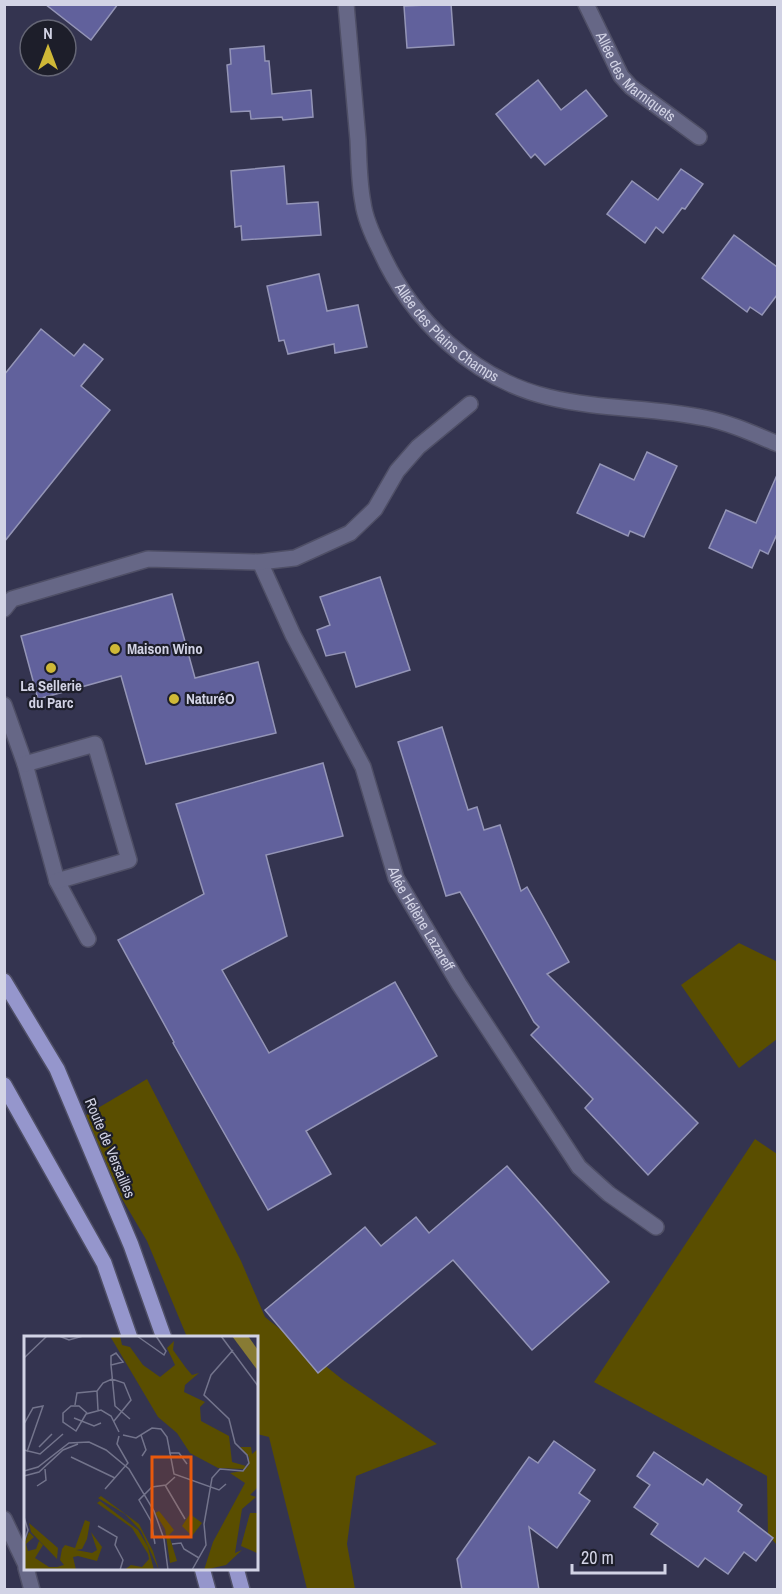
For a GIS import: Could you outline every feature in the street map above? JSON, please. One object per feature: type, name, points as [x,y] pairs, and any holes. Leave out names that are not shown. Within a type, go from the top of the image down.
[{"type":"main road","name":"Route de Versailles","points":[[4,981],[57,1069],[131,1245],[163,1336]]},
{"type":"main road","points":[[4,1085],[104,1263],[129,1336]]},
{"type":"main road","points":[[202,1570],[208,1590]]},
{"type":"main road","points":[[236,1570],[242,1590]]},
{"type":"street","name":"Allée des Plains Champs","points":[[346,4],[363,205],[391,274],[414,308],[448,343],[512,386],[548,397],[591,405],[706,418],[748,431],[777,444]]},
{"type":"street","name":"Allée des Marniquets","points":[[586,4],[621,76],[631,87],[699,137]]},
{"type":"street","points":[[4,609],[12,599],[148,559],[260,562],[295,558],[350,533],[375,508],[397,471],[418,447],[470,404]]},
{"type":"street","name":"Allée Hélène Lazareff","points":[[260,562],[293,635],[363,767],[396,878],[459,984],[579,1167],[609,1194],[656,1227]]},
{"type":"street","points":[[4,705],[25,764],[57,881],[88,939]]},
{"type":"street","points":[[25,764],[95,744],[129,860],[57,881]]},
{"type":"street","points":[[4,1519],[24,1563]]},
{"type":"street","points":[[27,1570],[32,1590]]},
{"type":"shaded area","points":[[739,943],[778,962],[777,1039],[739,1068],[681,985]]},
{"type":"shaded area","points":[[147,1079],[241,1261],[265,1317],[343,1380],[437,1444],[356,1476],[347,1544],[355,1589],[307,1589],[269,1437],[258,1434],[258,1336],[187,1336],[147,1241],[76,1121]]},
{"type":"shaded area","points":[[755,1139],[777,1154],[777,1545],[768,1535],[767,1476],[594,1382]]},
{"type":"building","points":[[45,4],[118,4],[91,40],[78,30],[78,18],[63,18]]},
{"type":"building","points":[[451,4],[454,45],[407,48],[404,6]]},
{"type":"building","points":[[264,46],[265,61],[269,61],[272,94],[311,90],[313,117],[283,120],[282,117],[251,119],[250,111],[231,112],[227,65],[231,64],[230,49]]},
{"type":"building","points":[[538,80],[561,110],[586,90],[607,116],[545,165],[535,154],[531,158],[496,114]]},
{"type":"building","points":[[284,166],[287,204],[318,202],[321,235],[242,240],[241,226],[235,227],[231,171]]},
{"type":"building","points":[[681,169],[703,184],[685,209],[682,208],[663,233],[656,227],[645,243],[607,214],[632,181],[658,200]]},
{"type":"building","points":[[734,235],[777,267],[777,295],[762,315],[750,307],[747,312],[702,278]]},
{"type":"building","points":[[319,274],[327,311],[358,305],[367,347],[335,353],[334,344],[288,354],[284,340],[279,341],[267,286]]},
{"type":"building","points":[[41,329],[74,356],[84,344],[103,359],[81,386],[110,410],[4,542],[4,375]]},
{"type":"building","points":[[647,452],[677,466],[644,537],[630,531],[628,536],[577,513],[600,464],[634,480]]},
{"type":"building","points":[[777,475],[777,534],[768,554],[760,550],[752,568],[709,548],[726,510],[756,523]]},
{"type":"building","points":[[380,577],[410,670],[356,687],[345,652],[326,656],[317,630],[330,625],[320,597]]},
{"type":"building","points":[[172,594],[195,678],[258,662],[276,733],[146,764],[121,676],[38,699],[21,636]]},
{"type":"building","points":[[442,727],[468,810],[477,807],[484,830],[500,825],[521,891],[527,887],[569,962],[547,974],[698,1123],[648,1175],[585,1108],[593,1099],[531,1035],[539,1027],[460,892],[446,896],[398,742]]},
{"type":"building","points":[[323,763],[343,836],[266,855],[287,936],[222,970],[269,1053],[395,982],[437,1056],[306,1131],[331,1174],[268,1210],[173,1043],[118,940],[204,894],[176,804]]},
{"type":"building","points":[[507,1166],[609,1282],[532,1350],[453,1260],[318,1373],[265,1310],[365,1227],[381,1246],[416,1217],[429,1233]]},
{"type":"building","points":[[554,1441],[595,1470],[579,1493],[590,1501],[557,1548],[529,1527],[539,1590],[462,1590],[457,1559],[529,1457],[538,1463]]},
{"type":"building","points":[[654,1452],[703,1485],[707,1479],[742,1505],[738,1511],[773,1538],[756,1561],[744,1552],[728,1574],[705,1558],[698,1567],[651,1534],[658,1524],[634,1507],[650,1485],[637,1476]]},
{"type":"place","name":"Maison Wino","points":[[115,649]]},
{"type":"place","name":"La Sellerie du Parc","points":[[51,668]]},
{"type":"place","name":"NaturéO","points":[[174,699]]}]
